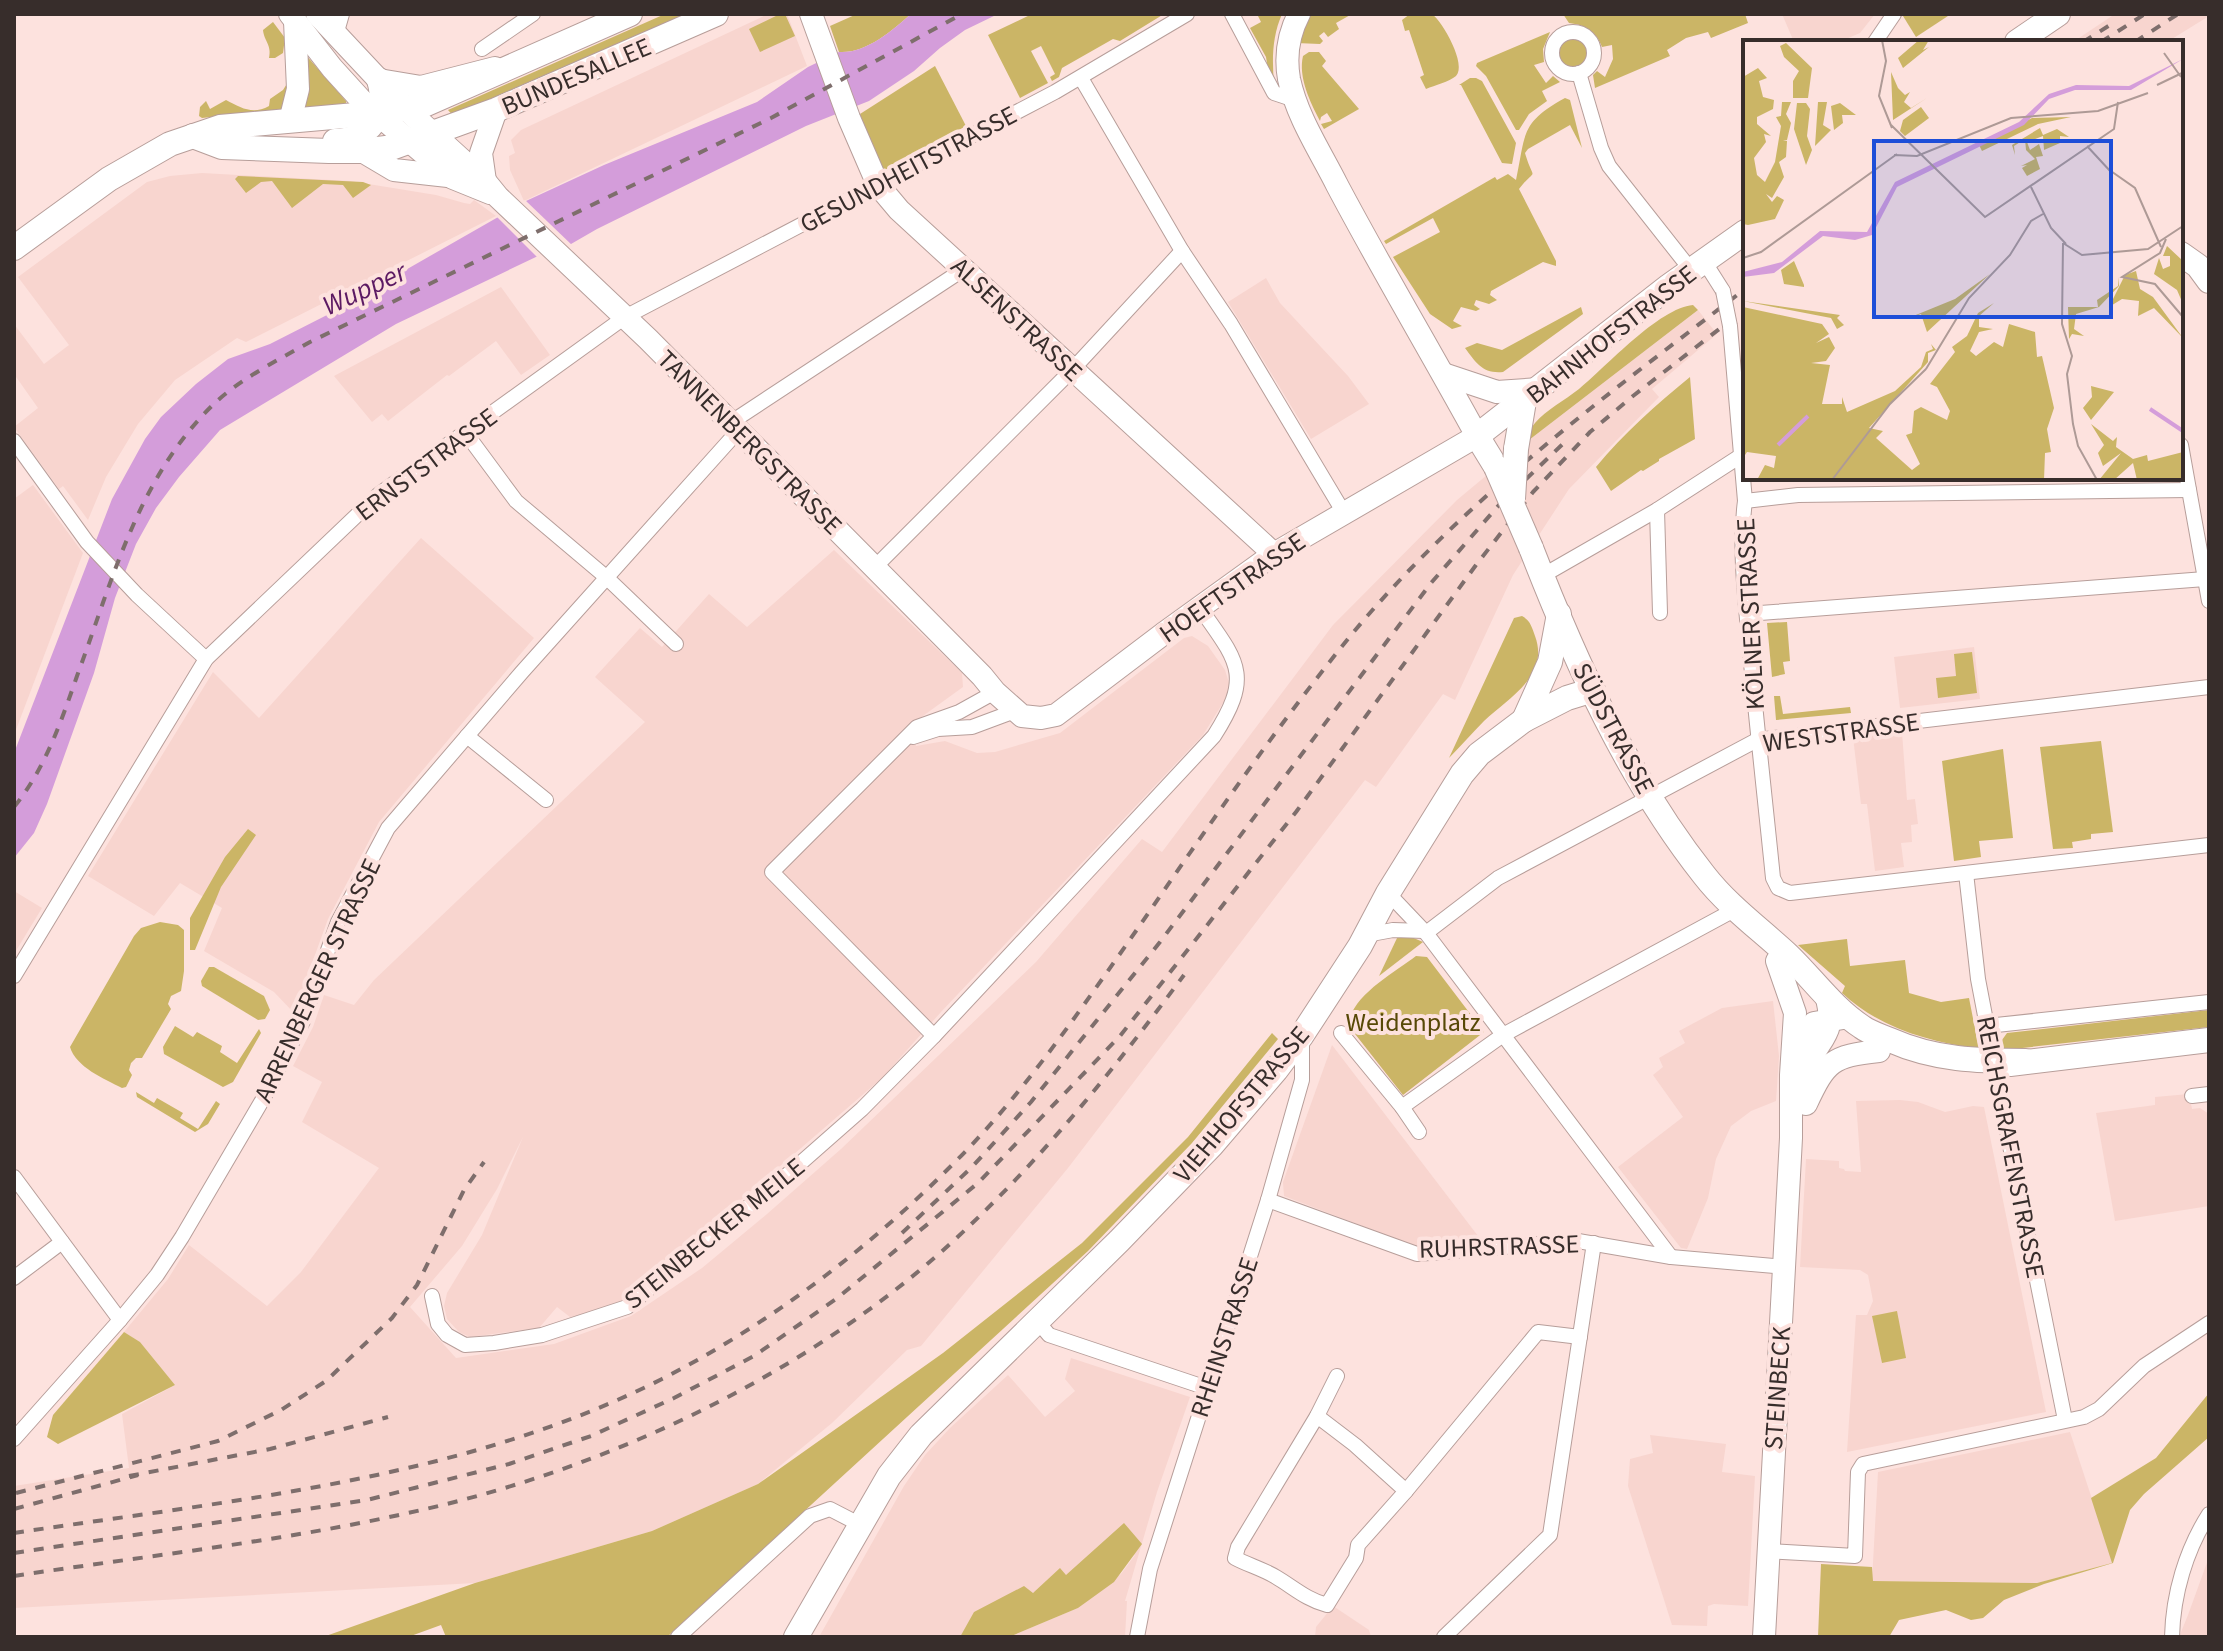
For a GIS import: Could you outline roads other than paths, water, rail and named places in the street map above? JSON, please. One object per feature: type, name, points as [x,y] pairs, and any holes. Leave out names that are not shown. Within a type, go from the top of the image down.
[{"type":"main road","name":"BUNDESALLEE","points":[[296,131],[378,113],[407,110],[442,98],[630,14]]},
{"type":"main road","name":"BUNDESALLEE","points":[[193,136],[222,147],[275,149],[362,151],[409,143],[496,110],[716,14]]},
{"type":"main road","name":"ALSENSTRASSE","points":[[811,14],[849,118],[878,185],[899,210],[1274,554]]},
{"type":"main road","name":"ALSENSTRASSE","points":[[822,14],[825,49]]},
{"type":"main road","points":[[1299,14],[1290,32],[1287,63],[1295,100],[1370,248],[1477,436]]},
{"type":"main road","points":[[2020,40],[2058,14]]},
{"type":"main road","points":[[300,16],[332,68],[362,101],[453,178]]},
{"type":"main road","points":[[275,149],[296,131],[300,16]]},
{"type":"main road","name":"TANNENBERGSTRASSE","points":[[300,16],[339,24],[357,57],[407,110],[625,317],[995,692]]},
{"type":"main road","points":[[332,68],[352,71],[358,66],[357,57]]},
{"type":"main road","points":[[378,113],[381,96],[379,80],[421,87],[484,69],[512,67]]},
{"type":"main road","points":[[496,110],[481,153],[498,195]]},
{"type":"main road","points":[[14,248],[159,149],[220,127],[296,131]]},
{"type":"main road","points":[[362,151],[394,170],[437,173],[498,195]]},
{"type":"main road","name":"BAHNHOFSTRASSE","points":[[1477,436],[1743,233]]},
{"type":"main road","points":[[1443,374],[1497,392],[1531,395],[1516,449],[1513,505]]},
{"type":"main road","name":"HOEFTSTRASSE","points":[[1015,711],[1022,716],[1041,718],[1062,711],[1274,554],[1477,436]]},
{"type":"main road","name":"SÜDSTRASSE","points":[[1477,436],[1496,467],[1593,690],[1660,815],[1705,877],[1753,927],[1814,1005],[1828,1007],[1862,1028],[1937,1057],[1972,1061],[2026,1061]]},
{"type":"main road","points":[[1524,720],[1550,662],[1559,614]]},
{"type":"main road","name":"VIEHHOFSTRASSE","points":[[796,1637],[889,1476],[921,1435],[1038,1322],[1211,1146],[1302,1035],[1462,774],[1479,754],[1524,720],[1567,698],[1593,690]]},
{"type":"main road","points":[[995,692],[1015,711]]},
{"type":"main road","name":"SÜDSTRASSE","points":[[1753,927],[1787,954],[1857,1040],[1933,1070],[1953,1072],[2209,1040]]},
{"type":"main road","points":[[1777,961],[1795,1013],[1791,1138]]},
{"type":"main road","points":[[1791,1075],[1796,1054],[1814,1023],[1828,1007]]},
{"type":"main road","points":[[1791,1138],[1807,1065],[1827,1035],[1828,1007]]},
{"type":"main road","points":[[1791,1138],[1816,1082],[1829,1065],[1846,1055],[1879,1051]]},
{"type":"main road","name":"STEINBECK","points":[[1764,1637],[1791,1138]]},
{"type":"street","points":[[482,49],[533,14]]},
{"type":"street","name":"GESUNDHEITSTRASSE","points":[[625,317],[1081,78],[1187,14]]},
{"type":"street","points":[[1232,14],[1274,93],[1295,100]]},
{"type":"street","points":[[1876,40],[1894,14]]},
{"type":"street","name":"KÖLNER STRASSE","points":[[1579,73],[1609,166],[1723,291],[1740,379],[1743,470]]},
{"type":"street","points":[[1081,78],[1182,251],[1231,324],[1344,513]]},
{"type":"street","points":[[874,568],[1072,370],[1182,251]]},
{"type":"street","name":"ARRENBERGER STRASSE","points":[[14,1439],[157,1275],[190,1222],[263,1099],[307,1009],[338,922],[388,828],[734,427],[964,269]]},
{"type":"street","name":"ERNSTSTRASSE","points":[[14,976],[206,659],[378,495],[625,317]]},
{"type":"street","points":[[465,432],[516,501],[606,577],[676,644]]},
{"type":"street","points":[[14,441],[87,542],[137,595],[206,659]]},
{"type":"street","points":[[1542,576],[1657,510],[1742,455]]},
{"type":"street","points":[[2183,456],[2189,490],[2202,516],[2209,601]]},
{"type":"street","name":"KÖLNER STRASSE","points":[[1744,480],[1742,521],[1757,740],[1773,878],[1778,888],[1790,893],[1966,873]]},
{"type":"street","points":[[1745,501],[1798,495],[2189,490]]},
{"type":"street","points":[[1657,510],[1660,613]]},
{"type":"street","points":[[1747,614],[2205,579]]},
{"type":"street","name":"STEINBECKER MEILE","points":[[432,1296],[438,1324],[447,1335],[465,1345],[542,1335],[627,1307],[819,1148],[934,1036],[1214,736],[1230,711],[1237,692],[1238,677],[1234,661],[1200,608]]},
{"type":"street","name":"WESTSTRASSE","points":[[1426,932],[1498,878],[1757,740],[2209,687]]},
{"type":"street","points":[[934,1036],[772,872],[905,739],[927,721],[959,712],[995,692]]},
{"type":"street","points":[[905,739],[938,729],[972,727],[1015,711]]},
{"type":"street","points":[[467,736],[546,800]]},
{"type":"street","points":[[1966,873],[2209,845]]},
{"type":"street","name":"REICHSGRAFENSTRASSE","points":[[1966,873],[1978,979],[2065,1420]]},
{"type":"street","points":[[1388,893],[1426,932],[1671,1257]]},
{"type":"street","points":[[1402,1107],[1503,1035],[1736,909]]},
{"type":"street","points":[[1366,935],[1405,929],[1426,932]]},
{"type":"street","points":[[1987,1026],[2209,1002]]},
{"type":"street","points":[[1341,1033],[1419,1132]]},
{"type":"street","name":"RHEINSTRASSE","points":[[1137,1637],[1150,1569],[1268,1200],[1302,1080],[1302,1035]]},
{"type":"street","points":[[2192,1096],[2209,1094]]},
{"type":"street","points":[[14,1177],[120,1320]]},
{"type":"street","name":"RUHRSTRASSE","points":[[1268,1200],[1417,1254],[1578,1241],[1671,1257],[1785,1267]]},
{"type":"street","points":[[14,1278],[62,1242]]},
{"type":"street","points":[[1444,1637],[1550,1535],[1594,1243]]},
{"type":"street","points":[[1038,1322],[1049,1335],[1207,1388]]},
{"type":"street","points":[[1767,1551],[1855,1556],[1858,1472],[1863,1464],[2084,1417],[2099,1409],[2144,1366],[2209,1323]]},
{"type":"street","points":[[1337,1376],[1317,1416],[1238,1547],[1235,1558],[1272,1574],[1311,1600],[1327,1605],[1356,1558],[1358,1545],[1538,1332],[1580,1337]]},
{"type":"street","points":[[1317,1416],[1406,1491]]},
{"type":"street","points":[[678,1637],[810,1516],[830,1509],[861,1525]]},
{"type":"street","points":[[2172,1637],[2181,1579],[2195,1538],[2209,1514]]},
{"type":"railway","points":[[14,807],[35,777],[51,744],[131,530],[148,495],[167,461],[190,430],[227,392],[310,342],[771,118],[962,14]]},
{"type":"railway","points":[[2104,40],[2145,14]]},
{"type":"railway","points":[[2138,40],[2178,14]]},
{"type":"railway","points":[[2086,40],[2110,25]]},
{"type":"railway","points":[[14,1533],[345,1482],[507,1441],[586,1413],[662,1379],[781,1308],[890,1223],[957,1160],[1004,1109],[1068,1026],[1294,709],[1352,634],[1396,585],[1489,493],[1589,409],[1743,291]]},
{"type":"railway","points":[[14,1553],[367,1500],[509,1464],[591,1436],[674,1398],[754,1356],[836,1299],[978,1183],[1120,1036],[1296,812],[1533,492],[1590,432],[1743,311]]},
{"type":"railway","points":[[902,1233],[972,1167],[1031,1102],[1160,942],[1431,583],[1499,505],[1569,438]]},
{"type":"railway","points":[[14,1576],[261,1540],[408,1513],[551,1473],[621,1447],[690,1416],[822,1342],[883,1300],[940,1253],[1039,1155],[1184,975]]},
{"type":"railway","points":[[16,1493],[218,1441],[281,1410],[326,1381],[392,1318],[417,1285],[464,1190],[484,1162]]},
{"type":"railway","points":[[129,1476],[270,1449],[388,1417]]},
{"type":"railway","points":[[14,1509],[138,1475]]},
{"type":"water label","name":"Wupper","points":[[364,288]]},
{"type":"park label","name":"Weidenplatz","points":[[1413,1022]]}]
